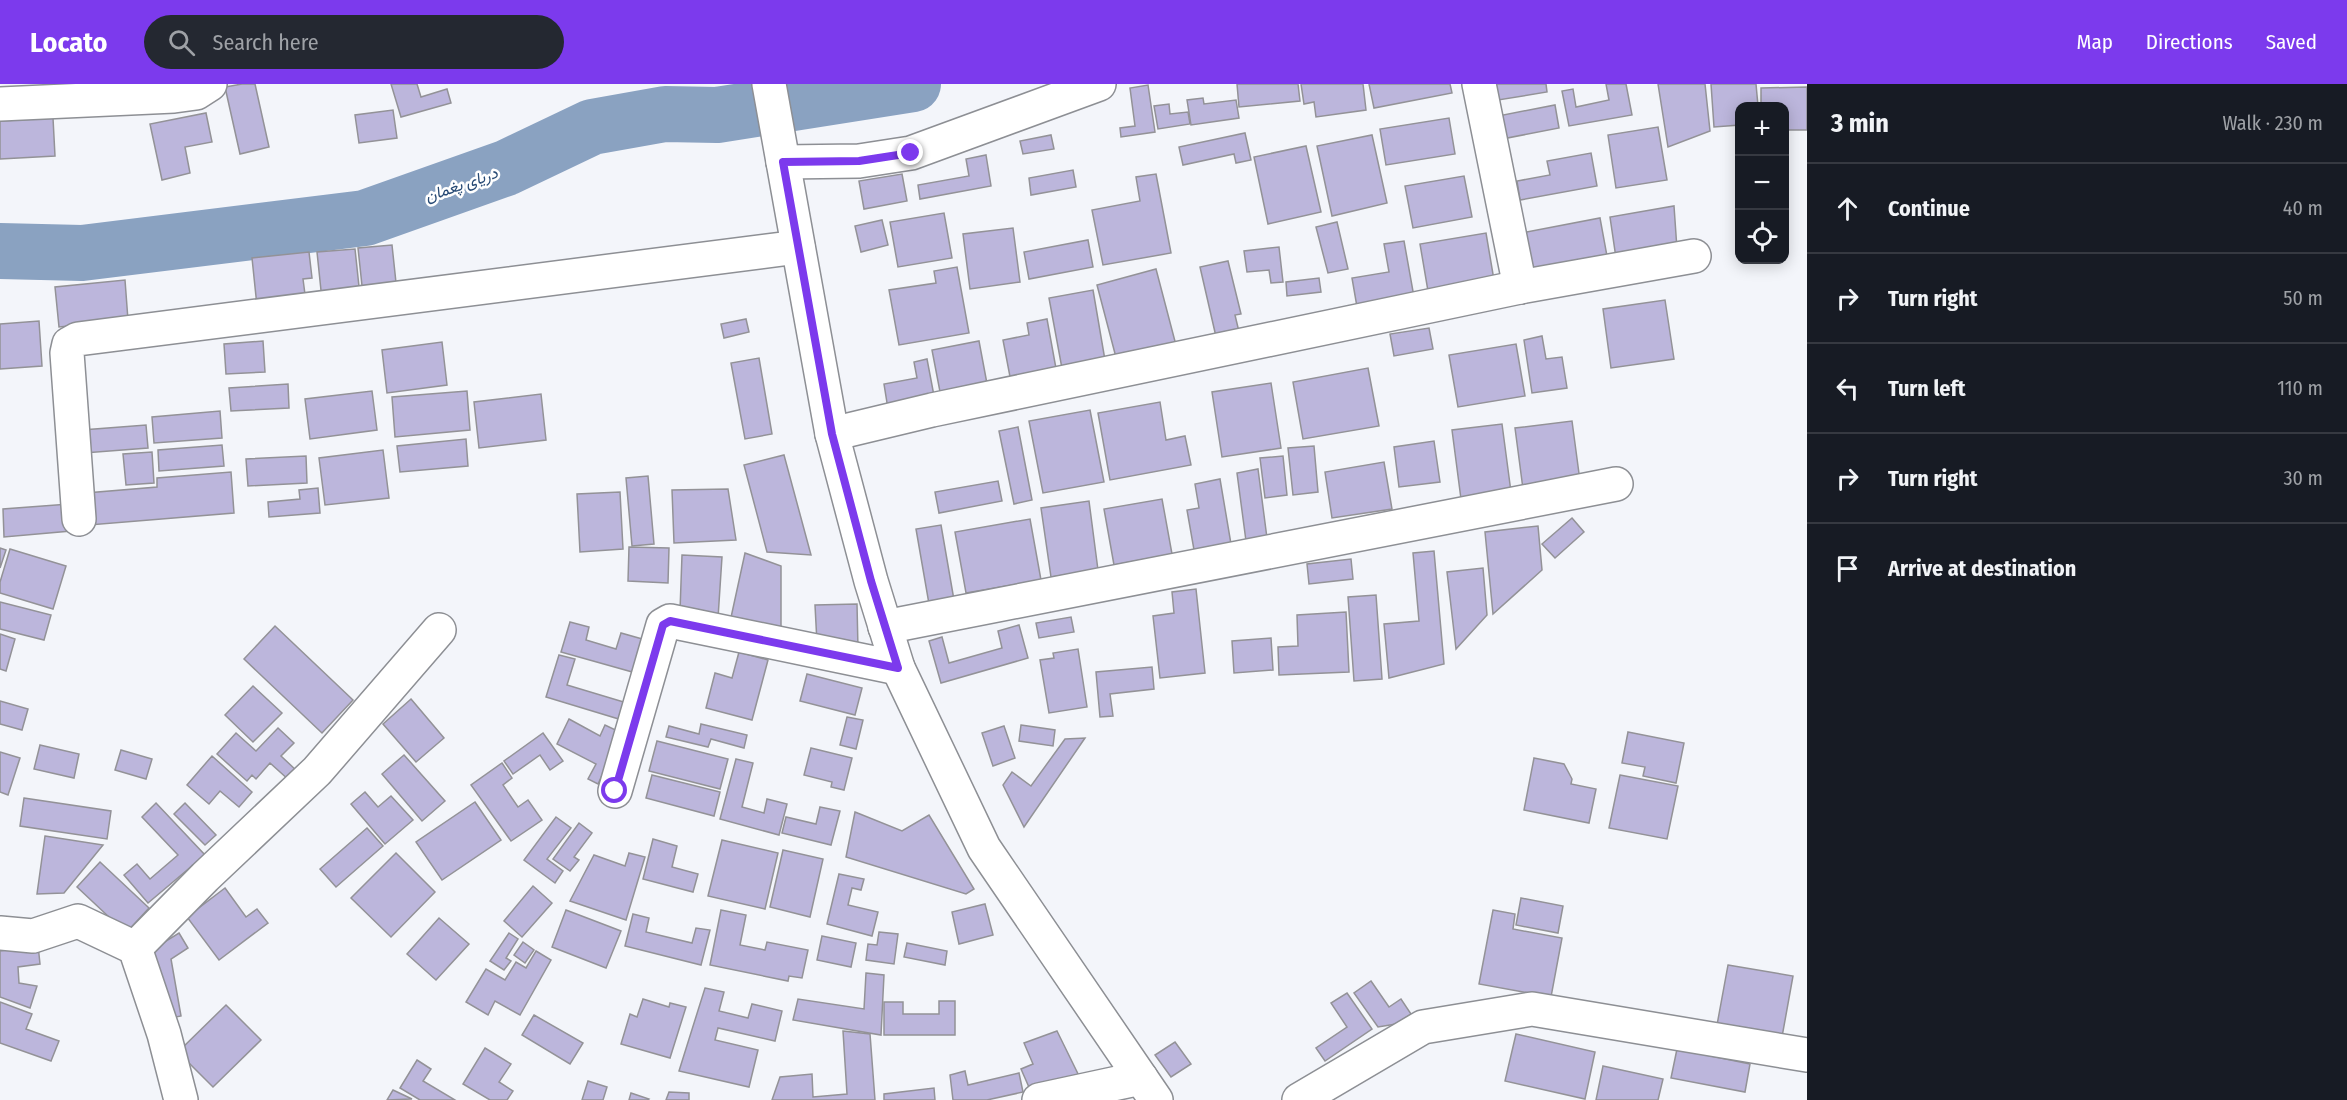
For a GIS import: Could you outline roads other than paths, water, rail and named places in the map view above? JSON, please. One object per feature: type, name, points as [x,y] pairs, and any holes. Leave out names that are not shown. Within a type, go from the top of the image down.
[{"type":"street","points":[[0,104],[174,96],[196,93],[210,84]]},
{"type":"street","points":[[769,84],[832,434],[898,668],[984,848],[1148,1089],[1039,1100]]},
{"type":"street","points":[[781,149],[859,161],[911,153],[1099,84]]},
{"type":"street","points":[[1479,84],[1520,287]]},
{"type":"street","points":[[79,519],[67,353],[69,344],[78,339],[798,247]]},
{"type":"street","points":[[832,434],[932,410],[1520,287],[1694,256]]},
{"type":"street","points":[[885,627],[1616,484]]},
{"type":"street","points":[[615,791],[663,625],[670,621],[898,668]]},
{"type":"street","points":[[135,948],[205,877],[317,771],[439,630]]},
{"type":"street","points":[[0,933],[33,936],[78,921],[135,948],[164,1034],[181,1100]]},
{"type":"street","points":[[1299,1100],[1423,1027],[1532,1009],[1807,1055]]},
{"type":"waterway","name":"دریای پغمان","points":[[0,251],[82,253],[365,218],[506,168],[592,127],[665,114],[717,115],[913,84]]}]
